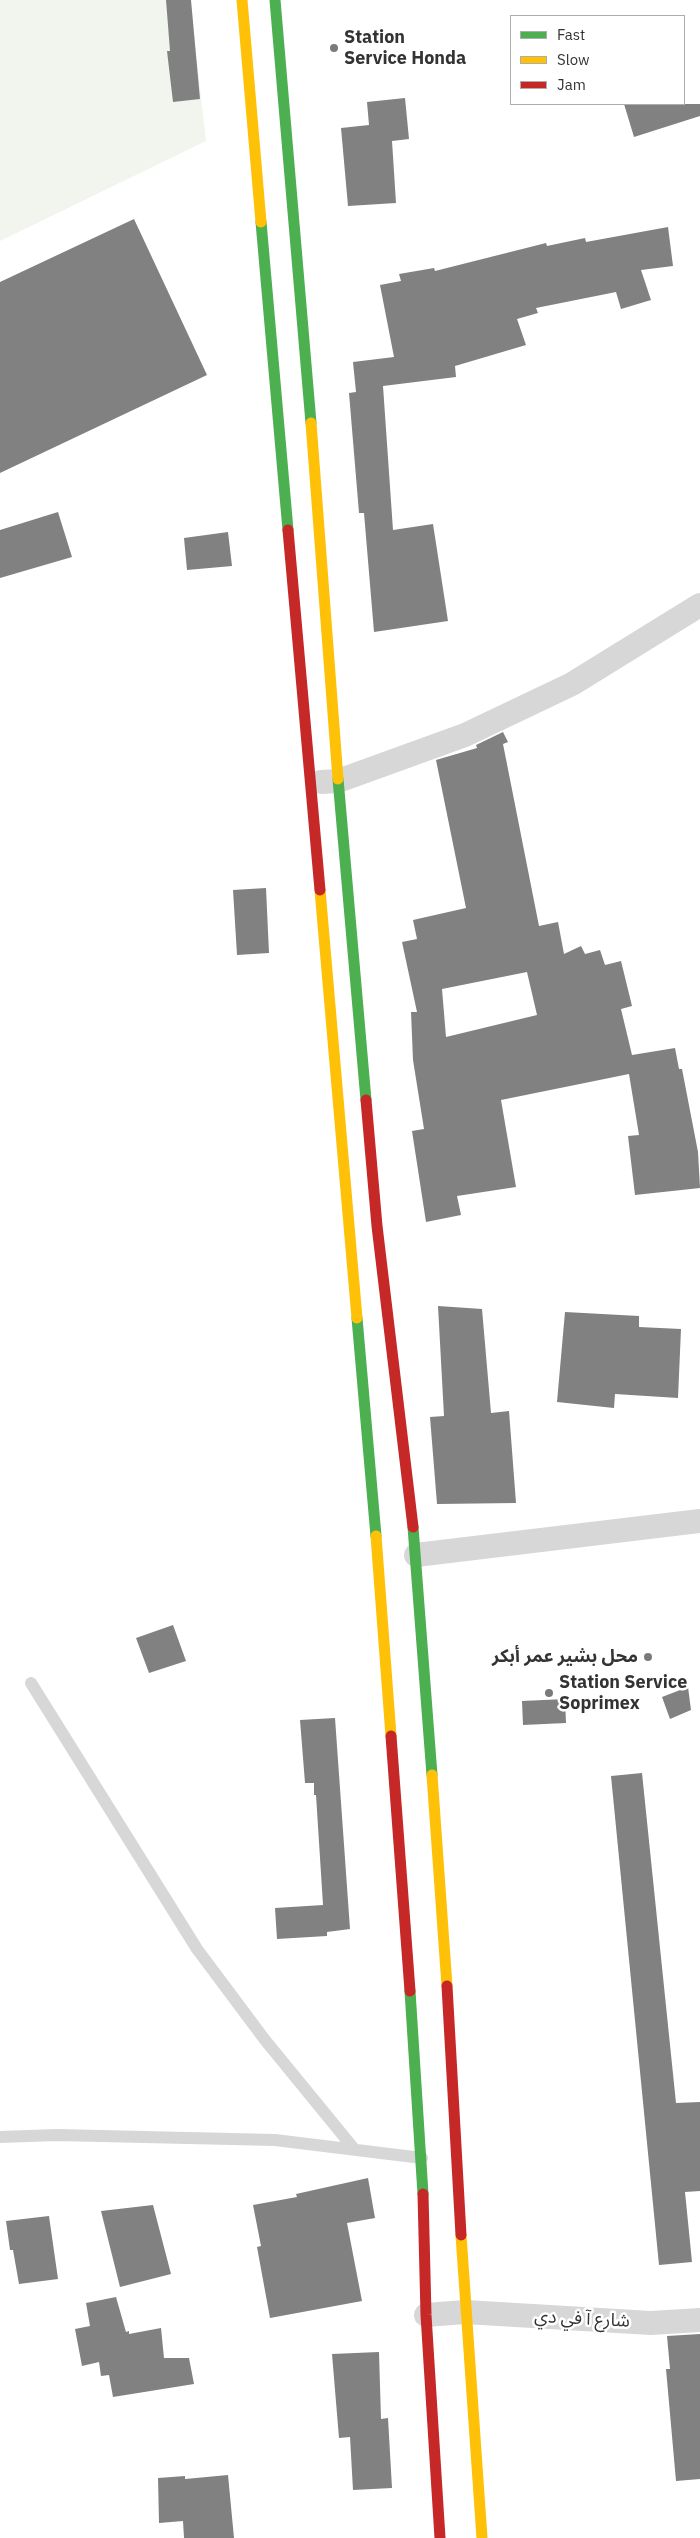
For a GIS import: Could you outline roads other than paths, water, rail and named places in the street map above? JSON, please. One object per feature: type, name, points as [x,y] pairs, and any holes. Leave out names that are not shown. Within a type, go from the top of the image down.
[{"type":"main road","points":[[242,0],[281,470],[312,783],[380,1584],[422,2158],[426,2315],[440,2538]]},
{"type":"main road","points":[[275,0],[314,459],[338,781],[377,1226],[416,1555],[450,2026],[465,2312],[482,2538]]},
{"type":"street","points":[[312,783],[338,781],[465,735],[572,684],[700,605]]},
{"type":"street","points":[[416,1555],[700,1521]]},
{"type":"street","name":"شارع آ في دي","points":[[426,2315],[465,2312],[651,2323],[700,2320]]},
{"type":"lane","points":[[31,1683],[198,1949],[265,2040],[354,2150]]},
{"type":"lane","points":[[0,2137],[57,2135],[275,2140],[422,2158]]},
{"type":"place","name":"Station Service Honda","points":[[334,48]]},
{"type":"place","name":"محل بشير عمر أبكر","points":[[648,1657]]},
{"type":"place","name":"Station Service Soprimex","points":[[549,1693]]}]
